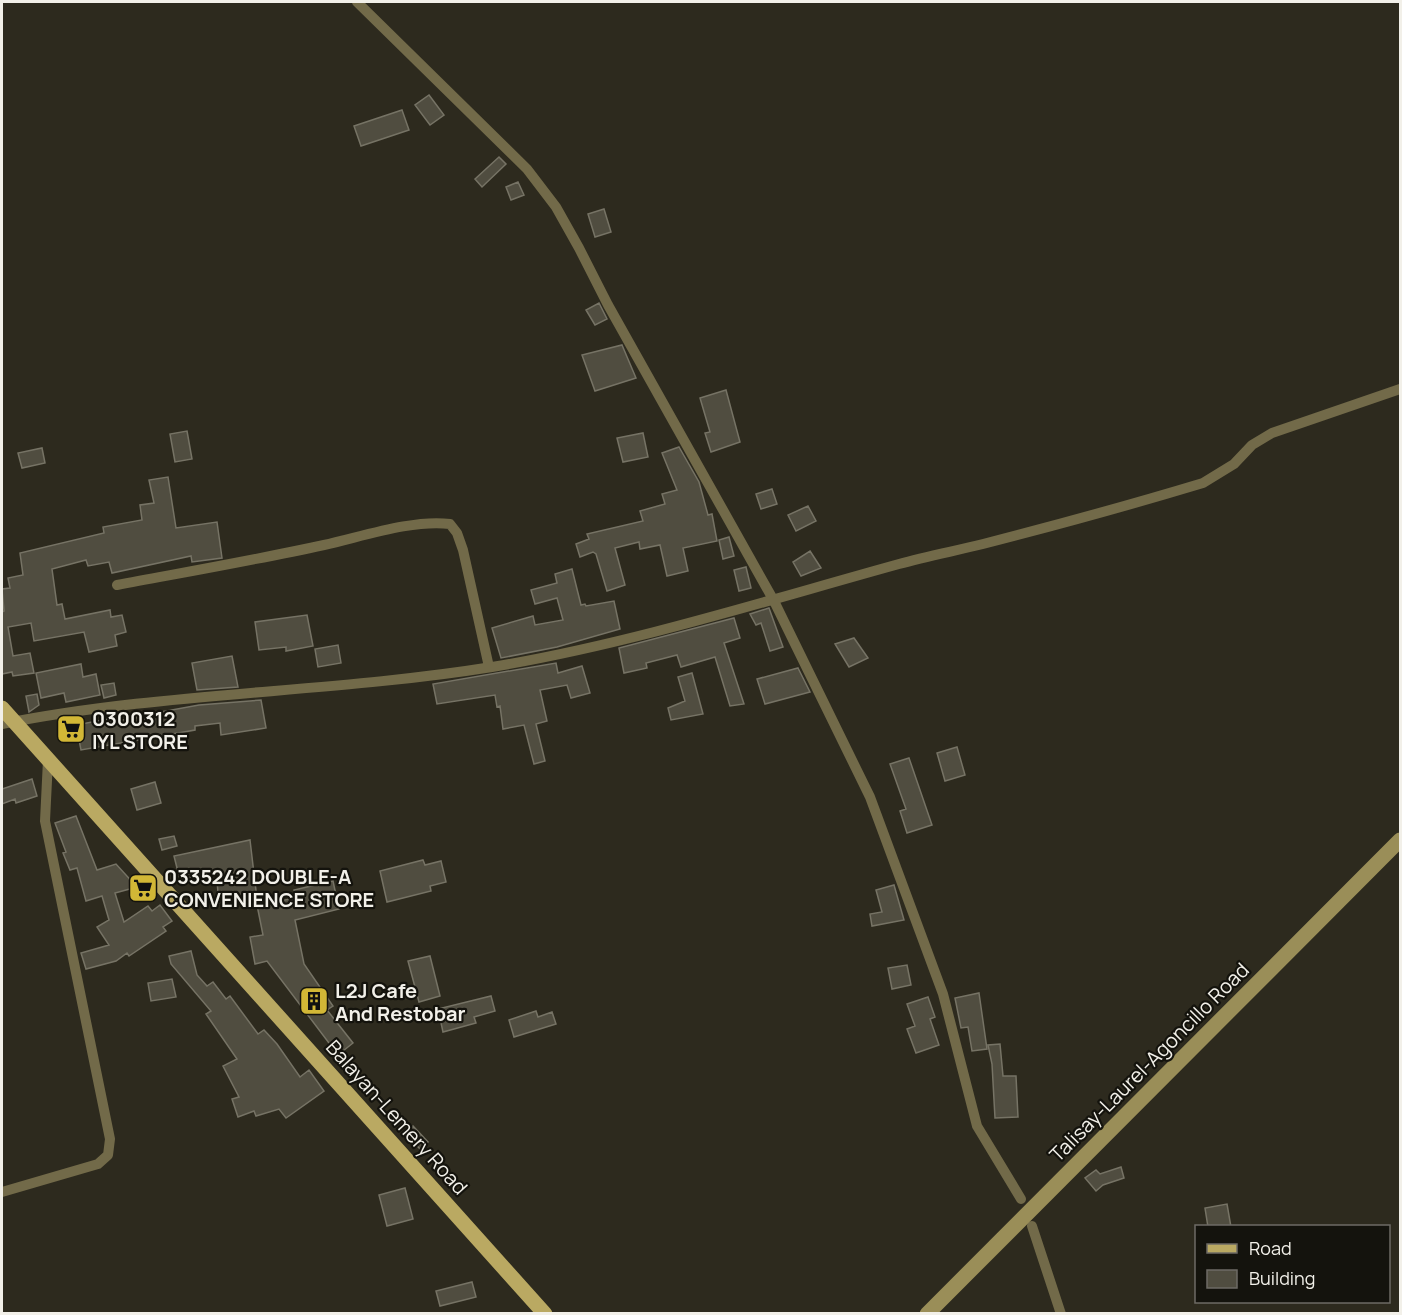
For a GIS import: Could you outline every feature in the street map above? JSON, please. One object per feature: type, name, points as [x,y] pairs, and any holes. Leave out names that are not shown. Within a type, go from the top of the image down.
[{"type":"main road","name":"Balayan-Lemery Road","points":[[2,708],[8,723],[48,760],[545,1314]]},
{"type":"main road","name":"Talisay-Laurel-Agoncillo Road","points":[[927,1314],[1401,840]]},
{"type":"street","points":[[357,2],[520,162],[556,207],[774,601],[870,797],[943,994],[977,1126],[1021,1199]]},
{"type":"street","points":[[8,723],[155,702],[314,688],[489,667],[598,644],[774,601],[902,563],[983,544],[1203,483],[1234,464],[1252,445],[1272,433],[1401,389]]},
{"type":"street","points":[[117,585],[256,560],[436,522],[450,524],[457,533],[463,550],[489,667]]},
{"type":"street","points":[[2,1192],[98,1164],[108,1155],[110,1139],[45,821],[48,760]]},
{"type":"street","points":[[1032,1226],[1061,1314]]},
{"type":"building","points":[[429,95],[444,115],[430,125],[415,105]]},
{"type":"building","points":[[402,110],[409,130],[361,146],[354,126]]},
{"type":"building","points":[[499,157],[506,164],[482,187],[475,179]]},
{"type":"building","points":[[518,182],[524,195],[511,200],[506,187]]},
{"type":"building","points":[[604,209],[611,232],[595,237],[588,214]]},
{"type":"building","points":[[599,303],[607,319],[595,325],[586,310]]},
{"type":"building","points":[[622,345],[636,378],[595,391],[582,355]]},
{"type":"building","points":[[726,390],[740,442],[711,452],[705,433],[710,432],[700,398]]},
{"type":"building","points":[[187,431],[192,459],[175,462],[170,434]]},
{"type":"building","points":[[643,433],[648,457],[623,462],[617,438]]},
{"type":"building","points":[[679,447],[699,482],[708,515],[712,514],[717,541],[683,548],[688,571],[667,576],[660,545],[640,549],[639,542],[615,548],[625,585],[607,591],[596,554],[593,552],[580,557],[576,544],[589,539],[587,534],[643,521],[640,511],[665,504],[662,494],[677,490],[662,453]]},
{"type":"building","points":[[42,448],[45,463],[22,468],[18,453]]},
{"type":"building","points":[[168,477],[176,528],[217,522],[222,558],[192,562],[191,556],[112,573],[109,562],[88,566],[86,560],[52,569],[57,605],[62,604],[65,619],[110,610],[111,617],[122,615],[126,632],[115,635],[117,646],[89,652],[84,632],[34,641],[31,623],[8,627],[13,656],[30,653],[34,673],[13,676],[12,672],[2,674],[2,612],[4,611],[2,589],[10,588],[8,578],[23,575],[20,553],[104,533],[103,527],[142,520],[140,505],[154,503],[149,480]]},
{"type":"building","points":[[772,489],[777,504],[761,509],[756,494]]},
{"type":"building","points":[[808,506],[816,521],[796,531],[788,515]]},
{"type":"building","points":[[729,537],[734,556],[723,559],[719,540]]},
{"type":"building","points":[[810,551],[821,568],[801,576],[793,562]]},
{"type":"building","points":[[746,567],[751,588],[739,591],[734,570]]},
{"type":"building","points":[[572,569],[581,605],[614,601],[620,629],[557,647],[501,658],[492,628],[533,616],[535,625],[563,620],[557,598],[535,604],[531,590],[557,583],[555,574]]},
{"type":"building","points":[[769,608],[783,647],[770,651],[761,623],[756,625],[750,614]]},
{"type":"building","points":[[307,615],[313,646],[286,651],[286,647],[259,650],[255,622]]},
{"type":"building","points":[[734,618],[740,638],[724,643],[744,704],[730,706],[715,657],[681,667],[677,655],[646,663],[647,668],[624,673],[619,648]]},
{"type":"building","points":[[854,638],[868,658],[849,667],[835,644]]},
{"type":"building","points":[[338,645],[341,663],[318,667],[315,649]]},
{"type":"building","points":[[232,656],[238,687],[197,690],[192,663]]},
{"type":"building","points":[[556,663],[558,673],[582,666],[590,693],[571,698],[567,685],[540,690],[547,721],[536,724],[545,761],[534,764],[524,725],[503,729],[500,706],[497,707],[495,695],[437,704],[433,684]]},
{"type":"building","points":[[81,664],[83,677],[96,674],[100,695],[66,702],[64,693],[41,698],[36,673]]},
{"type":"building","points":[[798,668],[810,692],[765,704],[757,679]]},
{"type":"building","points":[[692,673],[703,714],[671,720],[668,708],[685,701],[678,677]]},
{"type":"building","points":[[114,683],[116,695],[104,698],[101,685]]},
{"type":"building","points":[[37,694],[39,705],[29,712],[26,696]]},
{"type":"building","points":[[261,700],[266,728],[221,735],[220,723],[195,726],[195,730],[81,750],[76,725],[108,719],[108,722],[136,718],[136,715],[149,712],[150,714],[199,705]]},
{"type":"building","points":[[957,747],[965,775],[945,781],[937,753]]},
{"type":"building","points":[[909,758],[932,825],[907,833],[900,811],[906,809],[890,764]]},
{"type":"building","points":[[32,779],[37,796],[16,803],[15,799],[2,804],[2,789]]},
{"type":"building","points":[[155,782],[161,803],[137,810],[131,789]]},
{"type":"building","points":[[76,816],[97,870],[116,864],[137,887],[115,893],[124,922],[148,906],[152,911],[160,905],[172,921],[163,927],[166,931],[129,956],[127,953],[116,961],[86,969],[81,953],[109,945],[97,927],[109,920],[102,896],[86,901],[77,868],[70,870],[63,853],[66,852],[55,823]]},
{"type":"building","points":[[174,836],[177,846],[162,850],[159,839]]},
{"type":"building","points":[[250,840],[257,899],[219,903],[216,871],[189,878],[196,872],[179,876],[174,856]]},
{"type":"building","points":[[423,860],[425,865],[441,861],[446,882],[430,886],[431,891],[387,902],[380,871]]},
{"type":"building","points":[[333,881],[339,909],[295,920],[304,964],[333,1006],[327,1010],[353,1043],[338,1055],[267,961],[255,964],[250,937],[263,935],[257,905],[296,898],[294,890]]},
{"type":"building","points":[[894,885],[904,920],[872,926],[870,914],[882,912],[876,890]]},
{"type":"building","points":[[191,951],[197,975],[207,986],[213,982],[226,999],[230,996],[258,1034],[264,1030],[277,1044],[300,1077],[309,1070],[324,1091],[286,1118],[279,1109],[256,1116],[254,1111],[238,1117],[232,1099],[239,1097],[223,1066],[237,1059],[206,1014],[211,1011],[171,964],[169,956]]},
{"type":"building","points":[[430,956],[440,996],[419,1002],[408,961]]},
{"type":"building","points":[[907,965],[911,985],[892,989],[888,968]]},
{"type":"building","points":[[172,979],[176,997],[151,1001],[148,983]]},
{"type":"building","points":[[979,993],[987,1049],[972,1051],[968,1027],[961,1028],[955,998]]},
{"type":"building","points":[[491,996],[495,1011],[474,1017],[476,1023],[443,1032],[438,1009]]},
{"type":"building","points":[[928,997],[935,1017],[930,1019],[939,1045],[916,1053],[907,1029],[915,1026],[907,1004]]},
{"type":"building","points":[[536,1011],[538,1017],[552,1012],[556,1024],[514,1037],[509,1020]]},
{"type":"building","points":[[1000,1044],[1003,1076],[1016,1076],[1018,1117],[995,1118],[992,1064],[988,1045]]},
{"type":"building","points":[[413,1126],[428,1142],[420,1149],[405,1133]]},
{"type":"building","points":[[1121,1167],[1124,1178],[1103,1185],[1096,1191],[1085,1178],[1096,1170],[1100,1174]]},
{"type":"building","points":[[405,1188],[413,1219],[387,1226],[379,1195]]},
{"type":"building","points":[[1227,1204],[1231,1225],[1208,1225],[1205,1208]]},
{"type":"building","points":[[472,1282],[476,1297],[440,1306],[436,1291]]},
{"type":"place","name":"0300312 IYL STORE","points":[[71,729]]},
{"type":"place","name":"0335242 DOUBLE-A CONVENIENCE STORE","points":[[143,888]]},
{"type":"place","name":"L2J Cafe And Restobar","points":[[314,1001]]}]
